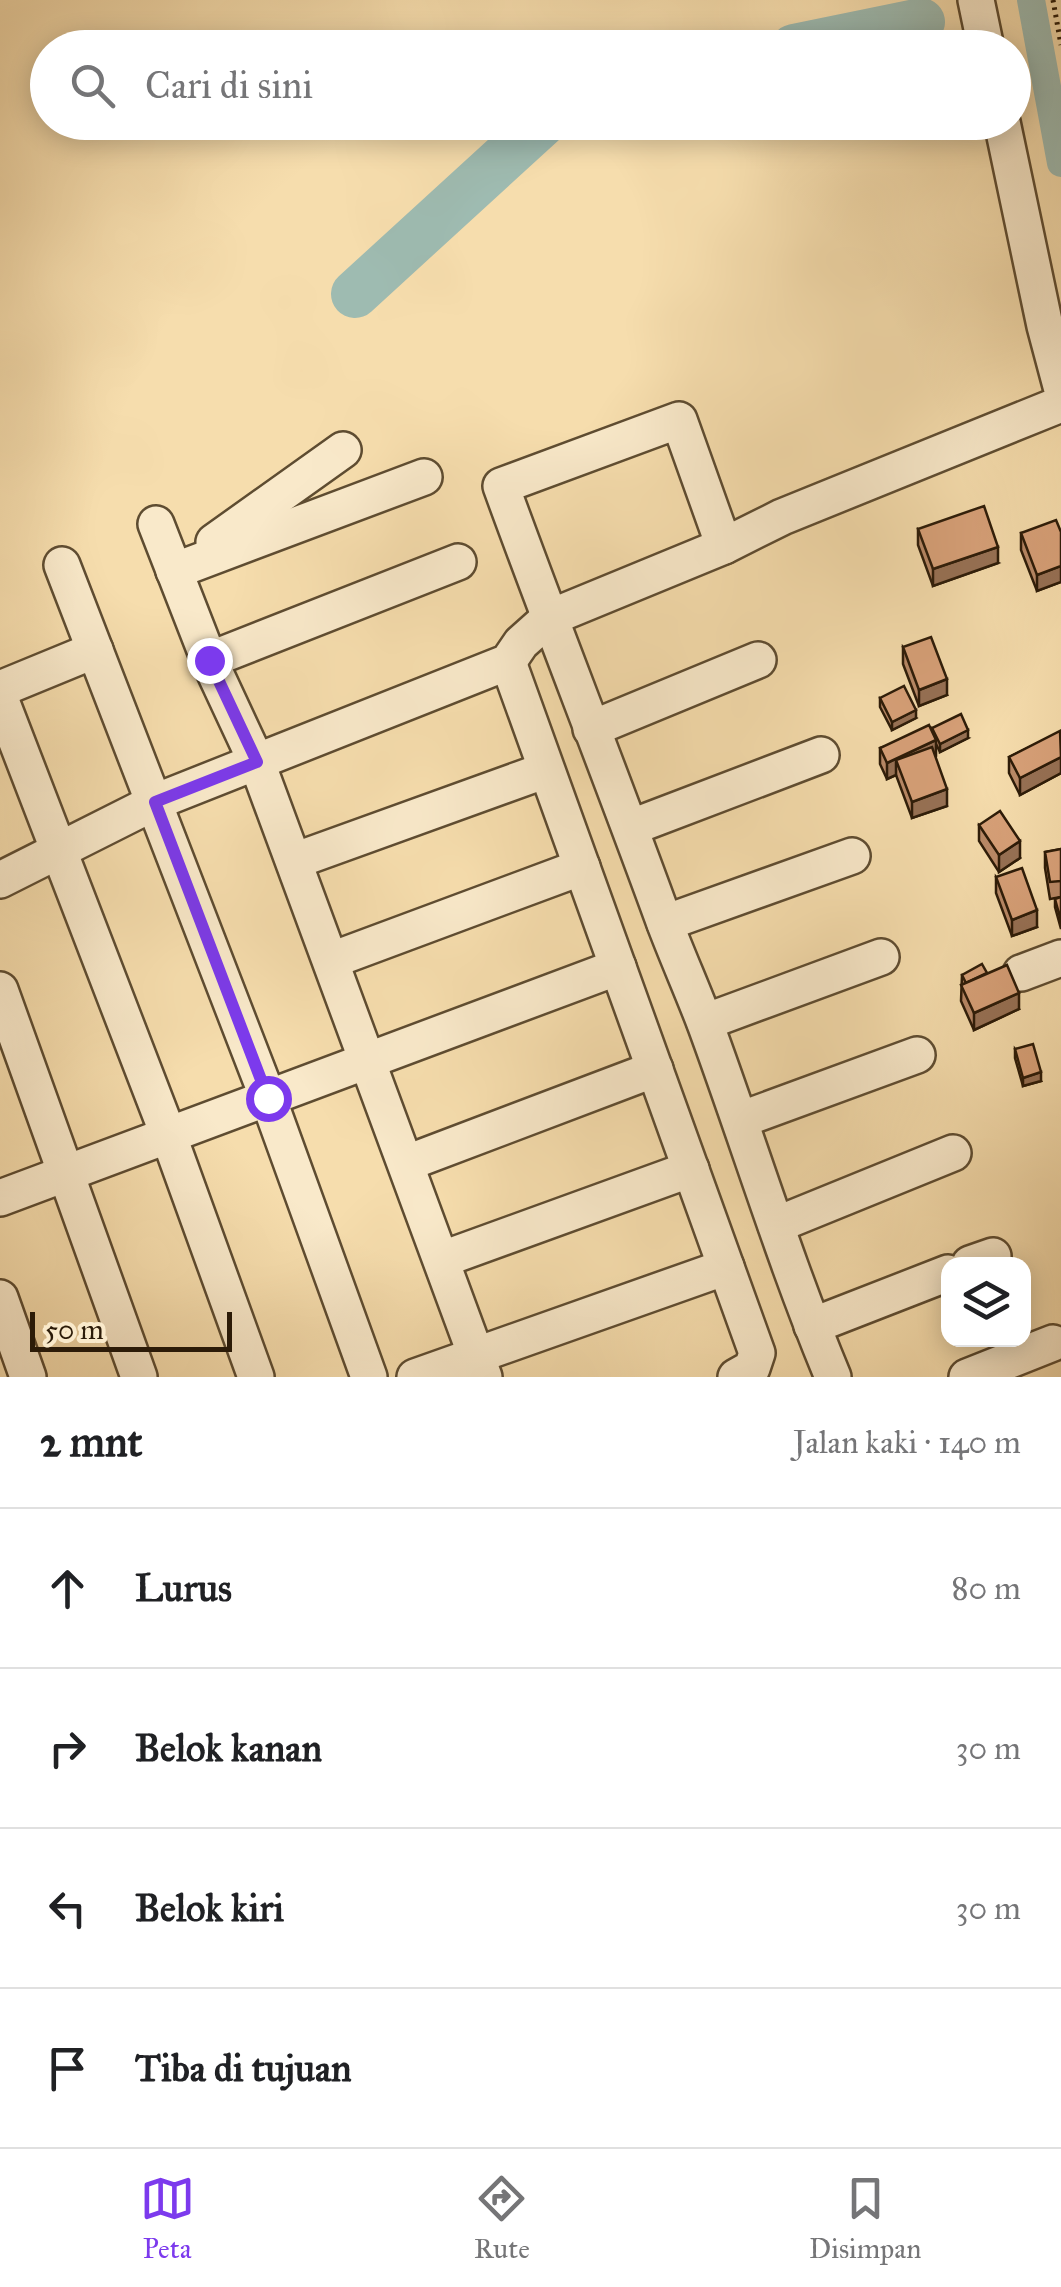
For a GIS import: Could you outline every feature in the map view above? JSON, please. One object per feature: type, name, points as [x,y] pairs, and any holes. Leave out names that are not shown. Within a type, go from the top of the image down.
[{"type":"street","points":[[976,0],[982,30]]},
{"type":"street","points":[[1006,140],[1061,386]]},
{"type":"street","points":[[0,880],[155,802],[508,662],[521,643],[548,618],[724,546],[782,517],[1061,404]]},
{"type":"street","points":[[724,546],[679,420],[502,486],[590,729],[632,827],[705,1022],[833,1377]]},
{"type":"street","points":[[174,571],[343,450]]},
{"type":"street","points":[[174,571],[424,477]]},
{"type":"street","points":[[156,524],[209,660],[257,762],[480,1366]]},
{"type":"street","points":[[209,660],[458,562]]},
{"type":"street","points":[[62,566],[268,1098],[369,1377]]},
{"type":"street","points":[[0,689],[96,650]]},
{"type":"street","points":[[590,729],[758,660]]},
{"type":"street","points":[[508,662],[758,1353],[752,1368],[736,1377]]},
{"type":"street","points":[[0,698],[168,1134],[256,1377]]},
{"type":"street","points":[[632,827],[821,755]]},
{"type":"street","points":[[294,861],[546,770]]},
{"type":"street","points":[[665,923],[852,856]]},
{"type":"street","points":[[332,960],[582,867]]},
{"type":"street","points":[[705,1022],[882,957]]},
{"type":"street","points":[[1021,973],[1061,958]]},
{"type":"street","points":[[0,1198],[618,967]]},
{"type":"street","points":[[0,990],[139,1377]]},
{"type":"street","points":[[740,1120],[917,1054]]},
{"type":"street","points":[[407,1163],[655,1069]]},
{"type":"street","points":[[776,1225],[954,1153]]},
{"type":"street","points":[[443,1259],[691,1169]]},
{"type":"street","points":[[415,1377],[480,1366],[726,1267]]},
{"type":"street","points":[[812,1326],[941,1276]]},
{"type":"street","points":[[0,1298],[28,1377]]},
{"type":"street","points":[[967,1377],[1053,1343]]},
{"type":"path","points":[[1052,0],[1061,45]]},
{"type":"building","points":[[984,506],[998,547],[933,569],[918,529]]},
{"type":"building","points":[[1056,520],[1061,532],[1061,566],[1037,575],[1021,533]]},
{"type":"building","points":[[931,637],[947,679],[919,690],[903,647]]},
{"type":"building","points":[[904,686],[916,710],[892,722],[880,698]]},
{"type":"building","points":[[961,714],[968,730],[940,744],[932,728]]},
{"type":"building","points":[[929,725],[936,740],[887,763],[880,748]]},
{"type":"building","points":[[1060,731],[1061,757],[1020,778],[1009,757]]},
{"type":"building","points":[[932,747],[947,789],[912,802],[896,760]]},
{"type":"building","points":[[1000,811],[1020,841],[999,855],[979,825]]},
{"type":"building","points":[[1061,849],[1061,881],[1050,882],[1045,852]]},
{"type":"building","points":[[1022,868],[1037,910],[1012,920],[996,877]]},
{"type":"building","points":[[1061,897],[1061,921],[1055,899]]},
{"type":"building","points":[[982,964],[987,973],[966,983],[962,975]]},
{"type":"building","points":[[1007,965],[1019,993],[974,1013],[961,985]]},
{"type":"building","points":[[1033,1044],[1041,1072],[1023,1078],[1015,1049]]},
{"type":"waterway","points":[[1031,0],[1061,163]]},
{"type":"waterway","points":[[882,30],[921,22]]},
{"type":"waterway","points":[[355,294],[523,140]]},
{"type":"route","points":[[209,660],[257,762],[155,802],[268,1098]]}]
